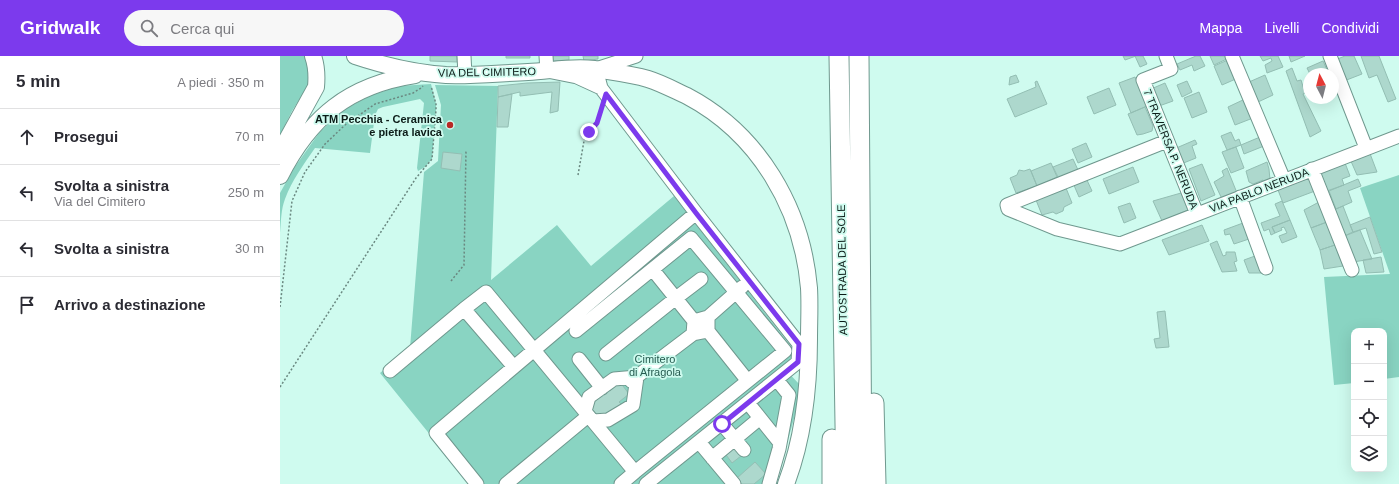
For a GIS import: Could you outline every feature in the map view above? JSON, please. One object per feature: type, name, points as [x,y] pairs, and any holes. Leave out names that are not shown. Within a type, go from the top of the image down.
[{"type":"highway","name":"AUTOSTRADA DEL SOLE","points":[[839,56],[846,484]]},
{"type":"highway","name":"AUTOSTRADA DEL SOLE","points":[[859,56],[862,484]]},
{"type":"highway","points":[[832,484],[840,94]]},
{"type":"highway","points":[[860,178],[872,296],[876,484]]},
{"type":"main road","points":[[280,152],[316,87],[317,76],[313,56]]},
{"type":"main road","name":"VIA DEL CIMITERO","points":[[355,56],[396,68],[429,73],[465,75],[546,63],[648,79],[672,88],[700,103],[722,119],[745,140],[764,162],[778,184],[789,207],[798,232],[809,289],[809,357],[804,418],[799,445],[786,484]]},
{"type":"main road","points":[[280,176],[296,149],[312,128],[326,113],[341,102],[378,83],[397,78],[429,73]]},
{"type":"street","points":[[464,56],[465,75]]},
{"type":"street","points":[[636,56],[596,70],[604,91],[696,213],[799,344],[798,362],[646,484]]},
{"type":"street","name":"7 TRAVERSA P. NERUDA","points":[[1166,56],[1171,68],[1143,80],[1197,214]]},
{"type":"street","points":[[1232,56],[1284,180]]},
{"type":"street","points":[[1330,56],[1366,148]]},
{"type":"street","points":[[546,63],[604,91]]},
{"type":"street","name":"VIA PABLO NERUDA","points":[[1167,141],[1006,205],[1008,209],[1057,229],[1120,244],[1399,136]]},
{"type":"street","points":[[1312,169],[1352,270]]},
{"type":"street","points":[[1240,197],[1266,268]]},
{"type":"street","points":[[477,484],[436,433],[696,213]]},
{"type":"street","points":[[576,331],[691,238],[784,350],[621,484]]},
{"type":"street","points":[[653,270],[676,298],[693,327],[708,331],[747,380]]},
{"type":"street","points":[[606,354],[702,279]]},
{"type":"street","points":[[626,385],[693,327],[708,317],[748,280]]},
{"type":"street","points":[[390,371],[486,292],[642,484]]},
{"type":"street","points":[[464,309],[514,367]]},
{"type":"street","points":[[708,317],[708,331]]},
{"type":"street","points":[[579,360],[602,388]]},
{"type":"street","points":[[588,416],[608,420],[633,404],[637,377]]},
{"type":"street","points":[[506,484],[588,416],[589,397],[614,379],[637,377]]},
{"type":"street","points":[[769,484],[780,443],[789,395],[777,380]]},
{"type":"street","points":[[748,403],[780,443]]},
{"type":"street","points":[[712,458],[760,418]]},
{"type":"street","points":[[722,424],[744,450]]},
{"type":"street","points":[[699,442],[734,484]]},
{"type":"path","points":[[280,307],[292,201],[305,172],[325,144],[345,125],[375,104],[421,88],[429,73]]},
{"type":"path","points":[[280,387],[416,178],[432,159],[436,104],[429,73]]},
{"type":"path","points":[[578,175],[584,141],[597,123],[604,91]]},
{"type":"path","points":[[451,282],[464,265],[466,150]]},
{"type":"green space","points":[[280,56],[305,56],[309,65],[311,77],[306,89],[292,111],[280,135]]},
{"type":"green space","points":[[431,84],[436,110],[432,159],[425,167],[418,171],[417,168],[424,103],[420,99],[378,109],[375,115],[370,153],[315,148],[298,172],[285,199],[281,216],[280,233],[280,193],[294,168],[319,133],[342,111],[369,96],[399,86]]},
{"type":"green space","name":"Cimitero di Afragola","points":[[435,85],[498,86],[491,280],[557,225],[591,266],[674,196],[797,354],[782,366],[800,385],[796,411],[776,484],[470,484],[380,373],[410,348],[424,172],[438,161],[441,105]]},
{"type":"green space","points":[[1399,175],[1399,377],[1387,379],[1387,328],[1351,328],[1351,383],[1334,385],[1324,277],[1390,274],[1360,188]]},
{"type":"building","points":[[430,56],[457,56],[457,62],[430,61]]},
{"type":"building","points":[[506,56],[530,56],[530,58],[506,58]]},
{"type":"building","points":[[551,56],[569,56],[569,60],[551,61]]},
{"type":"building","points":[[583,56],[598,56],[598,59],[584,61]]},
{"type":"building","points":[[1123,56],[1136,56],[1125,60]]},
{"type":"building","points":[[1135,56],[1143,56],[1147,64],[1140,67]]},
{"type":"building","points":[[1196,56],[1200,56],[1205,66],[1194,71],[1192,65],[1180,70],[1177,64]]},
{"type":"building","points":[[1210,56],[1230,56],[1231,57],[1214,65]]},
{"type":"building","points":[[1260,56],[1278,56],[1283,67],[1267,73],[1265,65],[1272,61],[1271,58],[1263,61]]},
{"type":"building","points":[[1289,56],[1305,56],[1291,62]]},
{"type":"building","points":[[1345,56],[1354,56],[1362,74],[1344,81],[1335,60]]},
{"type":"building","points":[[1361,56],[1379,56],[1396,99],[1388,102],[1377,75],[1369,78]]},
{"type":"building","points":[[1230,59],[1238,78],[1222,85],[1214,66]]},
{"type":"building","points":[[1323,61],[1326,68],[1307,68]]},
{"type":"building","points":[[1292,68],[1297,81],[1301,80],[1303,86],[1303,104],[1308,104],[1321,131],[1310,137],[1286,71]]},
{"type":"building","points":[[1016,75],[1019,82],[1009,85],[1010,77]]},
{"type":"building","points":[[1265,75],[1273,95],[1258,102],[1249,82]]},
{"type":"building","points":[[1135,77],[1147,106],[1131,113],[1119,83]]},
{"type":"building","points":[[1037,81],[1047,104],[1015,117],[1007,99],[1036,87],[1035,82]]},
{"type":"building","points":[[1187,81],[1192,92],[1182,97],[1177,85]]},
{"type":"building","points":[[560,82],[558,111],[550,113],[552,92],[520,96],[520,92],[498,97],[498,86]]},
{"type":"building","points":[[1165,83],[1173,101],[1159,106],[1151,89]]},
{"type":"building","points":[[1109,88],[1116,105],[1094,114],[1087,97]]},
{"type":"building","points":[[1199,92],[1207,112],[1192,118],[1184,98]]},
{"type":"building","points":[[512,94],[508,127],[497,127],[498,97]]},
{"type":"building","points":[[1245,99],[1253,118],[1235,125],[1228,107]]},
{"type":"building","points":[[1145,107],[1153,126],[1152,131],[1137,135],[1128,114]]},
{"type":"building","points":[[1231,132],[1235,141],[1239,139],[1241,145],[1227,150],[1221,136]]},
{"type":"building","points":[[1260,137],[1264,146],[1244,154],[1241,145]]},
{"type":"building","points":[[1195,140],[1197,144],[1192,146],[1196,158],[1181,164],[1174,149]]},
{"type":"building","points":[[1086,143],[1092,157],[1078,163],[1072,149]]},
{"type":"building","points":[[1236,147],[1244,168],[1231,173],[1222,152]]},
{"type":"building","points":[[1369,151],[1377,172],[1357,175],[1350,159]]},
{"type":"building","points":[[443,152],[462,154],[460,171],[441,168]]},
{"type":"building","points":[[1073,159],[1078,170],[1059,179],[1053,167]]},
{"type":"building","points":[[1267,162],[1270,180],[1264,183],[1263,180],[1253,184],[1249,182],[1246,171]]},
{"type":"building","points":[[1051,163],[1057,177],[1037,186],[1031,171]]},
{"type":"building","points":[[1345,163],[1350,176],[1342,179],[1344,185],[1324,192],[1317,174]]},
{"type":"building","points":[[1202,164],[1215,195],[1201,201],[1189,169]]},
{"type":"building","points":[[1133,167],[1139,182],[1109,194],[1103,179]]},
{"type":"building","points":[[1227,168],[1237,193],[1222,199],[1214,182],[1224,176],[1222,171]]},
{"type":"building","points":[[1030,169],[1037,186],[1016,193],[1010,178],[1017,175],[1019,170],[1024,171]]},
{"type":"building","points":[[1086,178],[1092,191],[1079,197],[1073,183]]},
{"type":"building","points":[[1309,178],[1315,191],[1283,203],[1278,190]]},
{"type":"building","points":[[1358,179],[1361,186],[1348,191],[1352,202],[1336,209],[1329,191]]},
{"type":"building","points":[[1066,188],[1072,203],[1064,207],[1063,211],[1056,214],[1053,212],[1042,215],[1036,200]]},
{"type":"building","points":[[1181,193],[1188,210],[1162,221],[1153,201]]},
{"type":"building","points":[[1282,201],[1290,220],[1272,227],[1275,233],[1271,235],[1269,229],[1264,231],[1261,223],[1280,216],[1275,204]]},
{"type":"building","points":[[1319,202],[1327,222],[1311,228],[1304,210]]},
{"type":"building","points":[[1130,203],[1136,218],[1124,223],[1118,207]]},
{"type":"building","points":[[1343,206],[1353,232],[1342,237],[1331,211]]},
{"type":"building","points":[[1370,217],[1382,252],[1374,254],[1366,228],[1353,232],[1350,225]]},
{"type":"building","points":[[1290,220],[1297,237],[1282,243],[1279,236],[1287,233],[1284,227],[1281,228],[1282,230],[1275,233],[1272,227]]},
{"type":"building","points":[[1327,222],[1335,245],[1320,250],[1311,228]]},
{"type":"building","points":[[1243,223],[1249,239],[1234,244],[1230,234],[1225,235],[1224,230]]},
{"type":"building","points":[[1202,225],[1209,241],[1169,255],[1162,240]]},
{"type":"building","points":[[1360,230],[1372,259],[1353,262],[1342,237]]},
{"type":"building","points":[[1217,241],[1223,256],[1226,255],[1226,252],[1235,252],[1237,261],[1234,262],[1237,271],[1222,272],[1210,244]]},
{"type":"building","points":[[1335,245],[1343,266],[1324,269],[1320,250]]},
{"type":"building","points":[[1255,256],[1262,273],[1249,273],[1244,260]]},
{"type":"building","points":[[1381,257],[1384,272],[1366,273],[1363,260]]},
{"type":"building","points":[[1165,311],[1169,347],[1156,348],[1154,339],[1160,338],[1157,312]]},
{"type":"building","points":[[620,382],[629,394],[619,402],[623,406],[603,416],[598,416],[592,409],[592,404],[596,401],[593,398],[607,387],[610,391]]},
{"type":"building","points":[[733,445],[741,456],[732,463],[724,452]]},
{"type":"building","points":[[755,462],[766,474],[754,484],[742,484],[737,478]]},
{"type":"place","name":"ATM Pecchia - Ceramica e pietra lavica","points":[[450,125]]},
{"type":"route","points":[[589,132],[597,123],[606,94],[696,213],[799,344],[798,362],[722,424]]}]
